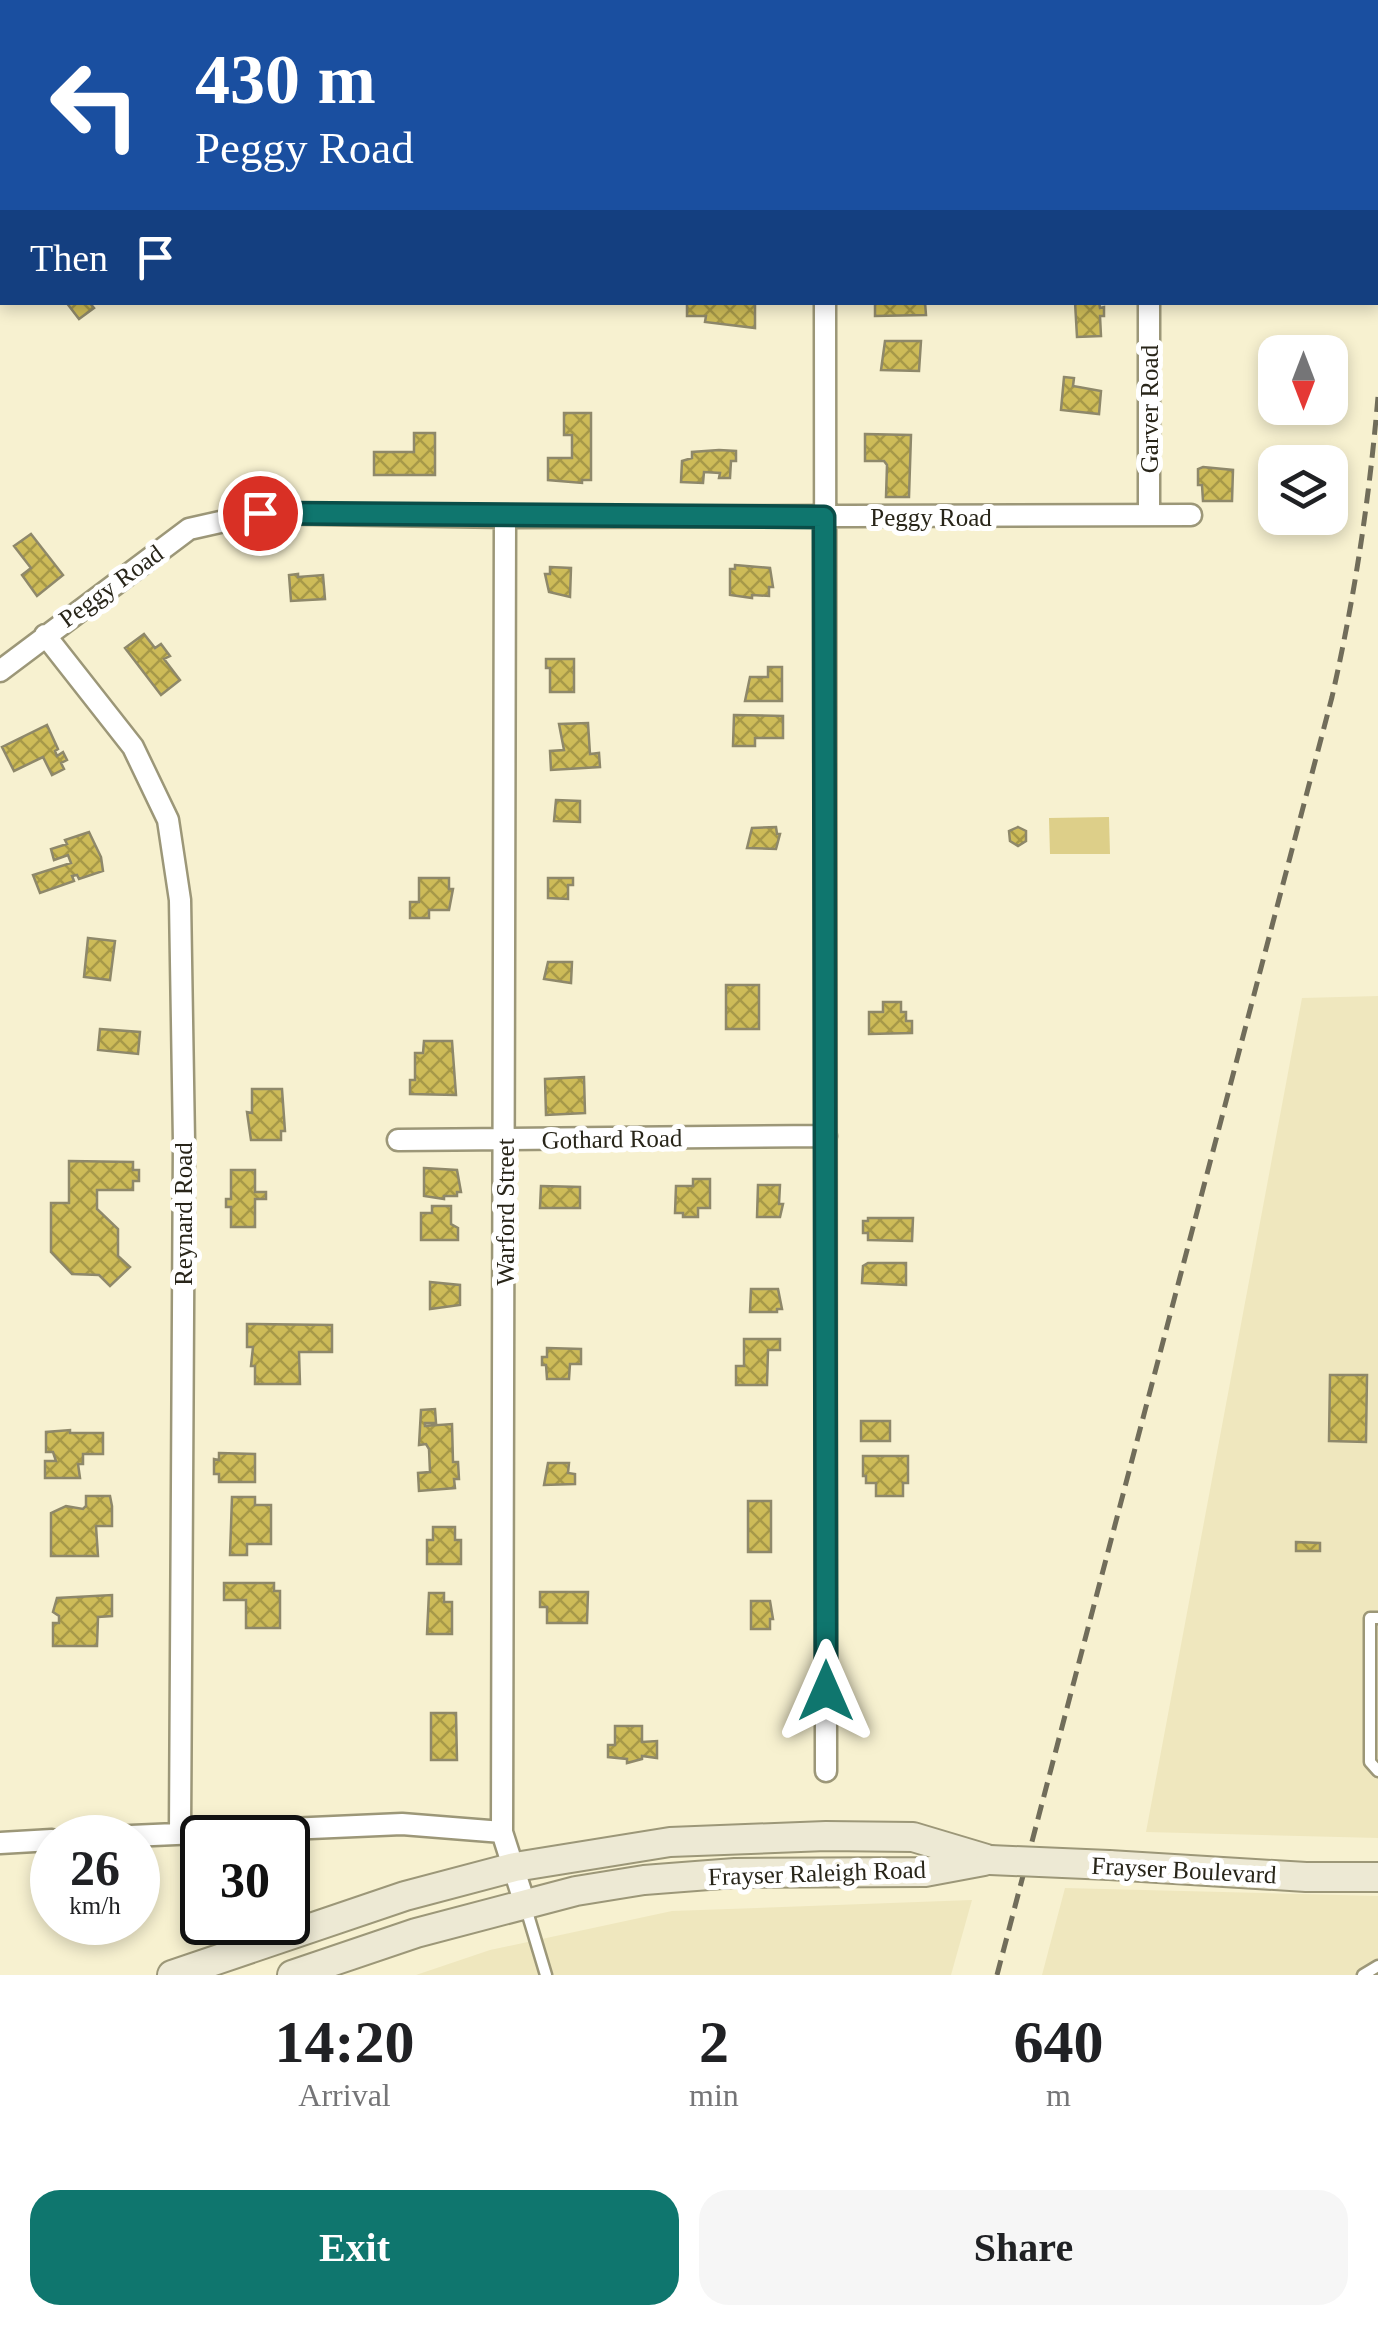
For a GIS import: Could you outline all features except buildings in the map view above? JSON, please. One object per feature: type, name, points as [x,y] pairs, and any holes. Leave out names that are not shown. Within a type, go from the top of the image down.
[{"type":"main road","name":"Frayser Raleigh Road","points":[[172,1975],[405,1896],[515,1867],[670,1842],[913,1837],[990,1860]]},
{"type":"main road","name":"Frayser Raleigh Road","points":[[292,1975],[416,1933],[524,1904],[644,1880],[769,1872],[925,1872],[990,1860]]},
{"type":"main road","name":"Frayser Boulevard","points":[[990,1860],[1306,1877],[1378,1877]]},
{"type":"street","points":[[825,305],[826,1770]]},
{"type":"street","name":"Garver Road","points":[[1149,305],[1149,516]]},
{"type":"street","name":"Peggy Road","points":[[0,672],[45,634],[190,529],[260,513],[505,517],[1191,516]]},
{"type":"street","name":"Warford Street","points":[[505,517],[502,1832],[524,1904]]},
{"type":"street","name":"Reynard Road","points":[[45,634],[133,747],[168,820],[180,900],[184,1142],[180,1815]]},
{"type":"street","name":"Gothard Road","points":[[398,1140],[826,1136]]},
{"type":"street","points":[[310,1827],[402,1824],[502,1832]]},
{"type":"street","points":[[160,1833],[180,1832]]},
{"type":"street","points":[[0,1843],[30,1841]]},
{"type":"lane","points":[[1378,1618],[1370,1618],[1370,1762],[1378,1771]]},
{"type":"lane","points":[[524,1904],[546,1975]]},
{"type":"lane","points":[[1363,1975],[1378,1966]]},
{"type":"shaded area","points":[[1109,817],[1110,854],[1050,854],[1049,818]]},
{"type":"shaded area","points":[[1378,996],[1378,1838],[1146,1832],[1302,998]]},
{"type":"shaded area","points":[[1065,1888],[1378,1896],[1378,1975],[1042,1975]]},
{"type":"shaded area","points":[[972,1900],[951,1975],[416,1975],[490,1950],[672,1911]]},
{"type":"railway","points":[[997,1975],[1332,697],[1360,548],[1378,397]]},
{"type":"route","points":[[260,513],[824,517],[826,1691]]}]
